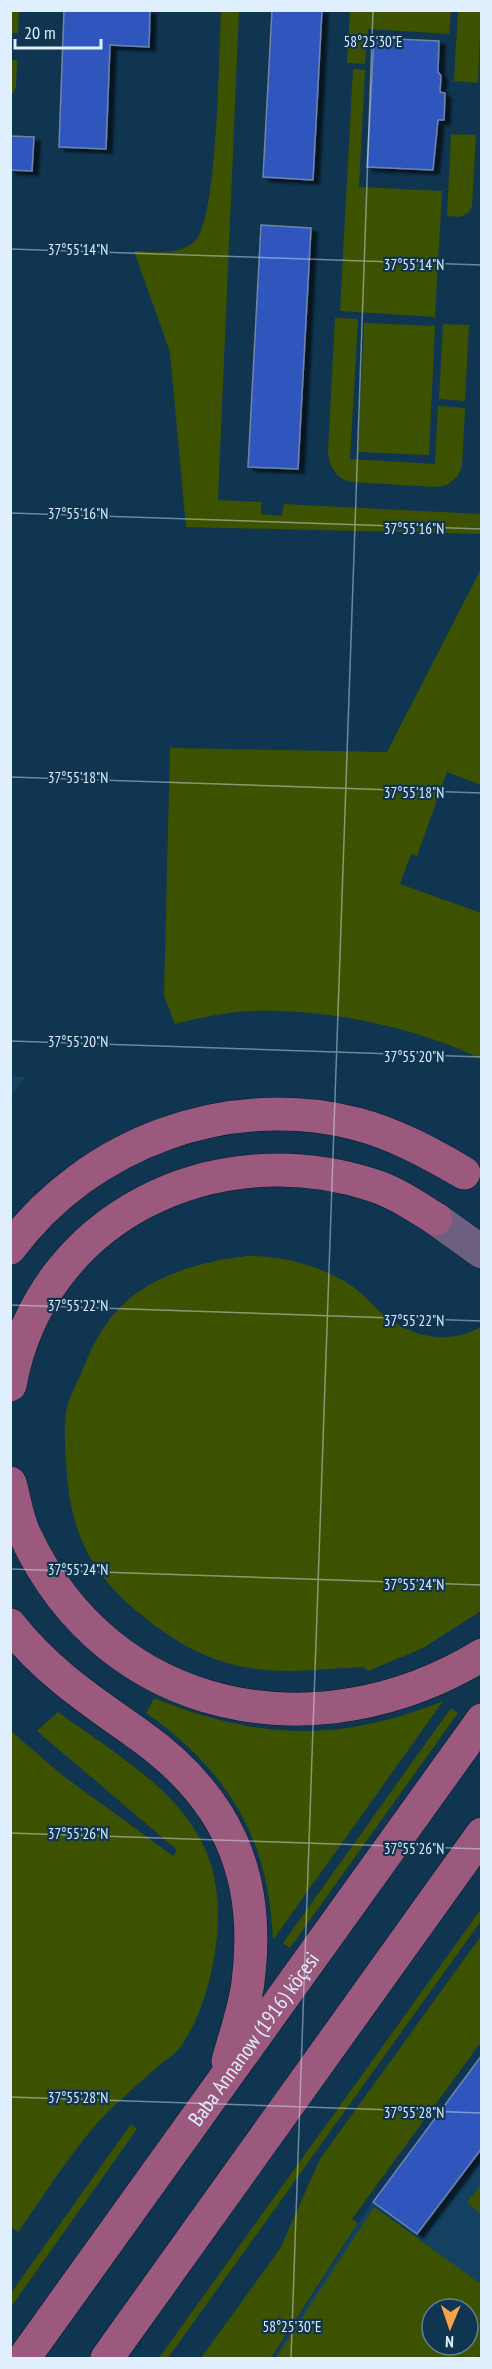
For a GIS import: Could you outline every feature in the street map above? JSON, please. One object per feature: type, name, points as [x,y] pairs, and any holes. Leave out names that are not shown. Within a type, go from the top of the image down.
[{"type":"main road","points":[[10,1248],[38,1214],[86,1174],[111,1157],[163,1134],[217,1119],[289,1114],[322,1117],[358,1125],[431,1154],[473,1180]]},
{"type":"main road","points":[[10,1385],[29,1324],[44,1297],[81,1248],[133,1207],[192,1181],[287,1169],[316,1171],[374,1185],[408,1201],[482,1252]]},
{"type":"main road","points":[[10,1483],[24,1533],[49,1580],[82,1623],[139,1666],[206,1695],[266,1709],[293,1711],[331,1709],[402,1692],[444,1676],[482,1655]]},
{"type":"main road","points":[[10,1625],[41,1660],[68,1685],[140,1735],[187,1773],[218,1813],[231,1839],[249,1901],[250,1961],[248,1985],[224,2078]]},
{"type":"main road","name":"Baba Annanow (1916) köçesi","points":[[24,2358],[482,1720]]},
{"type":"main road","points":[[107,2358],[477,1842]]},
{"type":"shaded area","points":[[10,1076],[25,1077],[11,1095]]},
{"type":"shaded area","points":[[481,2054],[481,2358],[273,2358],[372,2202]]},
{"type":"green space","points":[[11,10],[19,11],[18,33],[11,33]]},
{"type":"green space","points":[[221,11],[239,11],[218,500],[261,502],[261,514],[282,516],[284,504],[481,514],[481,534],[186,527],[170,352],[134,251],[166,252],[182,249],[195,241],[203,226],[213,169]]},
{"type":"green space","points":[[350,11],[451,11],[449,34],[368,29],[365,64],[347,63]]},
{"type":"green space","points":[[458,11],[481,11],[478,83],[454,81]]},
{"type":"green space","points":[[11,60],[17,60],[16,87],[11,97]]},
{"type":"green space","points":[[353,69],[365,70],[359,187],[442,191],[435,317],[340,311]]},
{"type":"green space","points":[[451,134],[476,135],[472,206],[468,213],[460,217],[447,216]]},
{"type":"green space","points":[[335,318],[358,319],[350,459],[435,464],[438,406],[465,408],[462,467],[458,476],[447,485],[436,487],[351,482],[341,478],[334,471],[328,451]]},
{"type":"green space","points":[[364,323],[435,326],[429,455],[358,452]]},
{"type":"green space","points":[[443,324],[469,325],[465,401],[439,399]]},
{"type":"green space","points":[[481,569],[481,785],[447,772],[417,856],[411,854],[400,884],[481,913],[481,1059],[455,1047],[399,1029],[309,1013],[251,1011],[175,1024],[164,996],[170,748],[387,752]]},
{"type":"green space","points":[[247,1256],[288,1260],[328,1273],[356,1289],[394,1322],[418,1333],[430,1336],[456,1336],[481,1327],[481,1611],[423,1648],[368,1671],[363,1667],[276,1671],[241,1667],[214,1659],[184,1645],[149,1621],[112,1587],[87,1552],[72,1511],[66,1462],[66,1413],[70,1398],[90,1353],[106,1324],[129,1299],[170,1275],[216,1261]]},
{"type":"green space","points":[[154,1698],[228,1722],[298,1731],[333,1730],[369,1724],[405,1715],[443,1701],[273,1940],[270,1903],[263,1870],[253,1839],[239,1810],[221,1783],[200,1759],[175,1735],[146,1713]]},
{"type":"green space","points":[[451,1708],[458,1713],[290,1948],[283,1943]]},
{"type":"green space","points":[[58,1712],[153,1782],[179,1808],[199,1836],[212,1869],[218,1907],[215,1952],[203,2000],[194,2024],[182,2045],[123,2097],[93,2128],[18,2232],[10,2226],[11,1731],[62,1775],[173,1856],[177,1850],[37,1731]]},
{"type":"green space","points":[[481,1909],[481,1921],[168,2358],[159,2358]]},
{"type":"green space","points":[[481,1936],[481,2042],[352,2219],[358,2223],[271,2358],[201,2358],[280,2249],[320,2159]]},
{"type":"green space","points":[[131,2124],[137,2129],[11,2307],[11,2293]]},
{"type":"green space","points":[[481,2185],[481,2214],[467,2202]]},
{"type":"green space","points":[[374,2207],[481,2284],[480,2354],[480,2297],[420,2297],[420,2357],[477,2358],[276,2358]]},
{"type":"building","points":[[64,10],[150,10],[149,47],[110,45],[106,149],[59,147]]},
{"type":"building","points":[[272,10],[322,10],[313,180],[263,177]]},
{"type":"building","points":[[374,38],[439,41],[438,72],[441,76],[440,92],[445,93],[444,120],[438,120],[433,170],[367,167]]},
{"type":"building","points":[[10,136],[34,137],[32,171],[10,170]]},
{"type":"building","points":[[261,225],[311,228],[298,469],[248,467]]},
{"type":"building","points":[[482,2055],[482,2148],[417,2234],[373,2202]]}]
